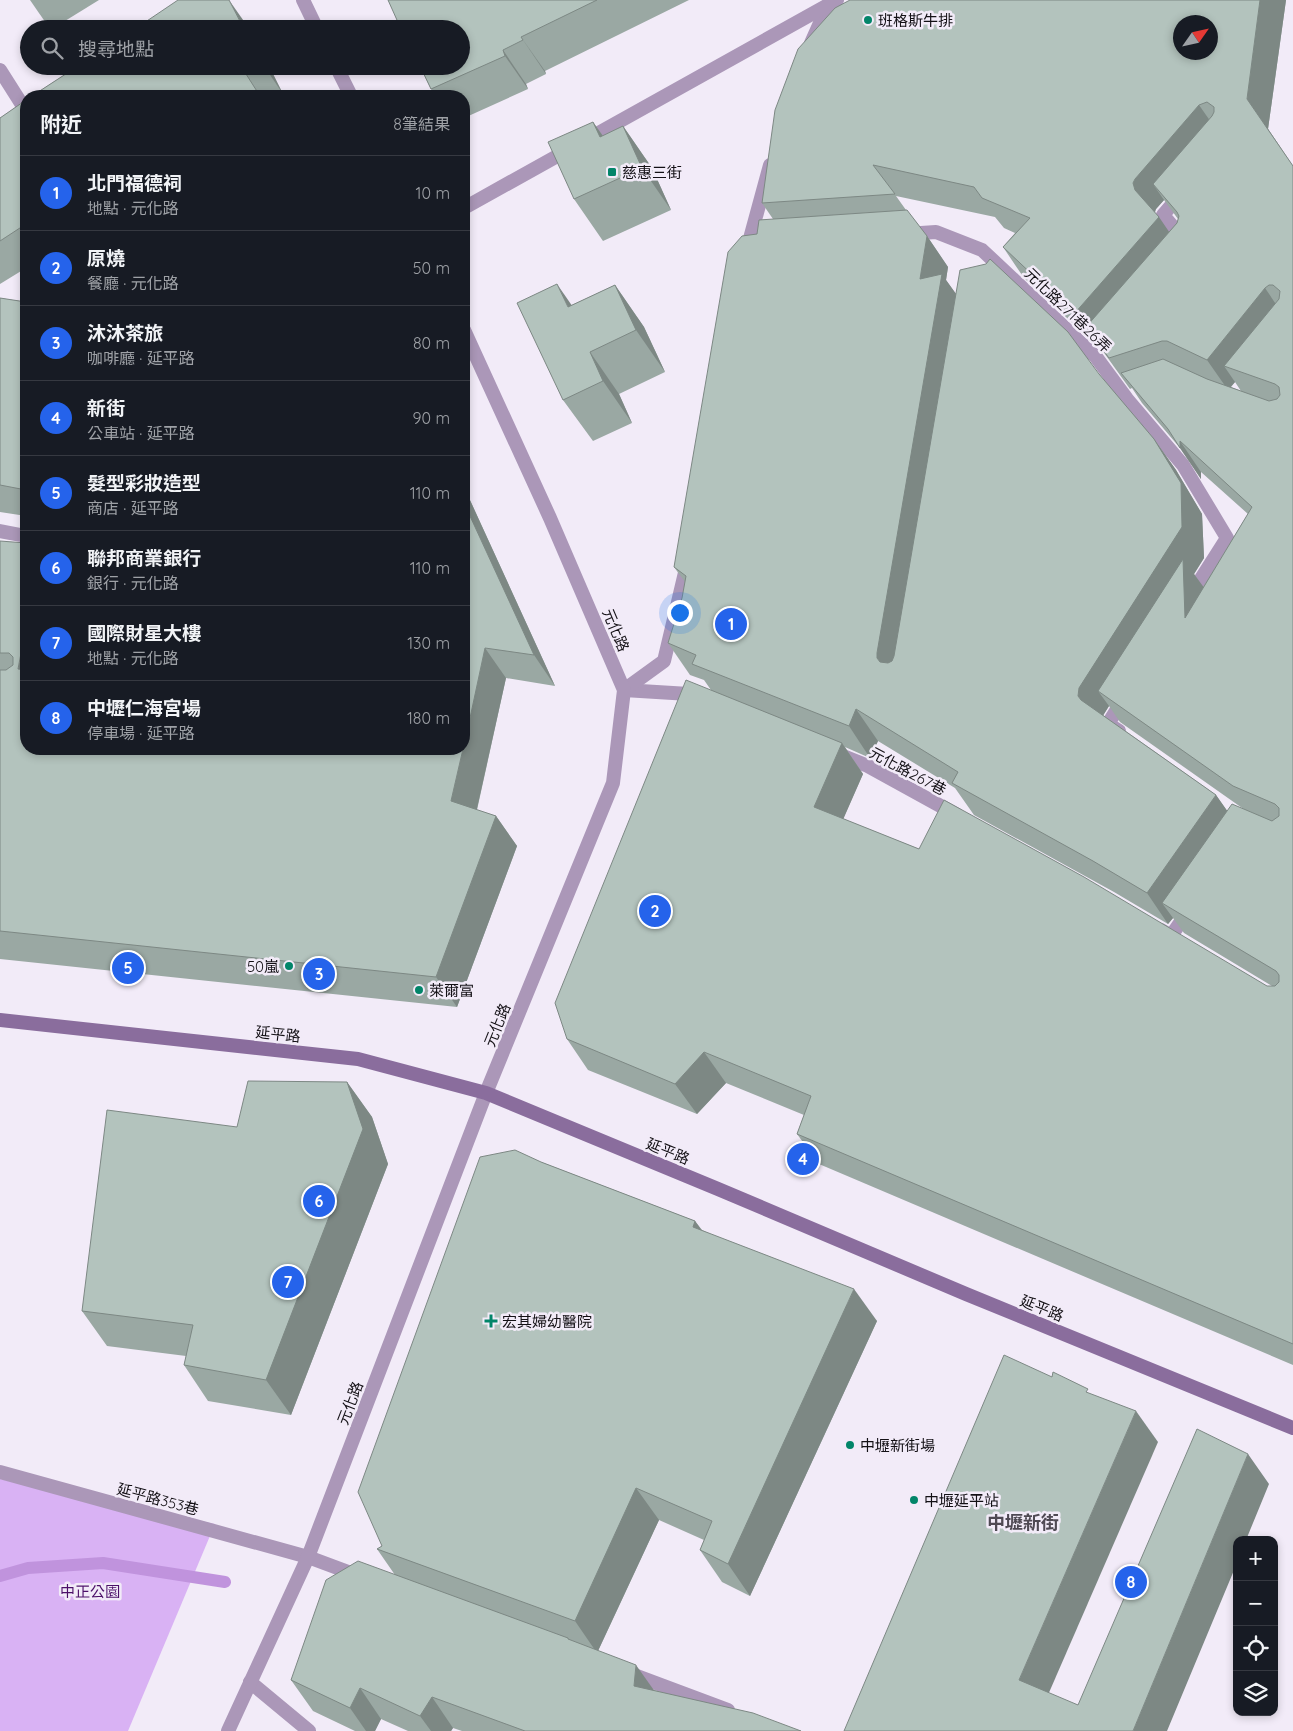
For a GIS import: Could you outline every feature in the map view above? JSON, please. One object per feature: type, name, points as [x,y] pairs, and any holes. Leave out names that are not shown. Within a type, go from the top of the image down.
[{"type":"main road","name":"延平路","points":[[0,1020],[358,1058],[486,1094],[1293,1428]]},
{"type":"street","points":[[303,0],[313,20]]},
{"type":"street","points":[[803,59],[833,3]]},
{"type":"street","points":[[470,205],[833,3]]},
{"type":"street","points":[[0,70],[20,107]]},
{"type":"street","points":[[340,75],[348,90]]},
{"type":"street","points":[[744,265],[753,245],[773,151]]},
{"type":"street","points":[[1185,255],[1192,248],[1163,215],[1189,185]]},
{"type":"street","name":"元化路271巷26弄","points":[[897,235],[936,232],[982,250],[1099,353],[1128,399],[1183,465],[1226,538],[1183,606]]},
{"type":"street","points":[[978,269],[982,250]]},
{"type":"street","name":"元化路","points":[[228,1731],[308,1557],[486,1094],[613,783],[624,690],[550,518],[470,343]]},
{"type":"street","points":[[1128,399],[1144,393]]},
{"type":"street","points":[[0,532],[20,535]]},
{"type":"street","points":[[624,690],[664,661],[689,554]]},
{"type":"street","points":[[624,690],[689,694],[707,701]]},
{"type":"street","points":[[1129,690],[1108,724],[1132,740]]},
{"type":"street","name":"元化路267巷","points":[[823,748],[868,766],[972,823]]},
{"type":"street","points":[[1148,922],[1175,938],[1199,896]]},
{"type":"street","name":"延平路353巷","points":[[0,1472],[308,1557],[373,1581]]},
{"type":"street","points":[[615,1668],[745,1716]]},
{"type":"street","points":[[250,1682],[309,1731]]},
{"type":"green space","name":"中正公園","points":[[0,1479],[215,1524],[128,1731],[0,1731]]},
{"type":"building","points":[[178,0],[229,0],[239,20],[148,20]]},
{"type":"building","points":[[388,0],[597,0],[521,37],[523,40],[503,50],[505,56],[470,72],[470,20],[397,20]]},
{"type":"building","points":[[850,0],[1260,0],[1247,99],[1293,166],[1293,1344],[797,1134],[811,1096],[704,1052],[675,1084],[567,1039],[555,1003],[686,680],[842,743],[814,807],[919,849],[944,800],[1084,877],[1267,986],[1275,986],[1279,982],[1279,975],[1276,971],[1162,903],[1232,804],[1272,821],[1279,816],[1279,808],[1275,804],[1233,786],[1098,691],[1183,559],[1185,618],[1252,507],[1180,441],[1180,448],[1168,429],[1121,373],[1163,359],[1207,379],[1269,401],[1277,399],[1280,395],[1279,387],[1275,384],[1224,366],[1279,299],[1280,291],[1273,285],[1265,288],[1207,360],[1167,341],[1109,358],[1086,327],[1177,223],[1179,216],[1177,212],[1153,184],[1212,116],[1214,107],[1207,102],[1199,105],[1135,179],[1133,183],[1135,190],[1159,217],[1074,314],[1003,247],[1030,218],[982,198],[974,187],[873,165],[895,194],[762,203],[775,110],[798,49],[835,8]]},
{"type":"building","points":[[64,75],[247,75],[256,90],[41,90]]},
{"type":"building","points":[[424,75],[462,75],[431,89]]},
{"type":"building","points":[[20,104],[20,228],[0,241],[0,118]]},
{"type":"building","points":[[593,122],[600,137],[623,126],[642,168],[574,199],[548,142]]},
{"type":"building","points":[[907,210],[927,236],[920,279],[942,274],[877,658],[880,662],[888,663],[892,661],[894,656],[960,270],[986,264],[990,259],[1068,332],[1099,374],[1154,439],[1181,483],[1182,527],[1079,688],[1078,696],[1081,700],[1216,795],[1147,893],[952,783],[958,772],[856,709],[849,726],[692,664],[696,655],[668,643],[682,598],[686,576],[674,567],[728,252],[742,236],[757,234],[759,220]]},
{"type":"building","points":[[557,284],[568,307],[615,285],[636,330],[590,352],[603,381],[563,400],[517,303]]},
{"type":"building","points":[[0,298],[20,301],[20,489],[0,485]]},
{"type":"building","points":[[470,516],[534,655],[485,648],[470,718]]},
{"type":"building","points":[[0,541],[20,543],[20,658],[18,669],[20,669],[20,755],[462,755],[451,801],[496,816],[436,977],[0,931],[0,670],[6,670],[13,665],[13,657],[9,653],[0,653]]},
{"type":"building","points":[[248,1081],[347,1082],[363,1129],[266,1380],[184,1365],[193,1325],[82,1311],[107,1110],[237,1127]]},
{"type":"building","points":[[515,1150],[541,1162],[695,1221],[693,1227],[854,1289],[728,1564],[700,1550],[712,1521],[636,1488],[575,1621],[377,1549],[382,1546],[358,1492],[480,1157]]},
{"type":"building","points":[[1004,1355],[1052,1377],[1053,1372],[1088,1389],[1086,1392],[1136,1411],[1019,1680],[1078,1705],[1197,1429],[1248,1454],[1133,1731],[844,1731]]},
{"type":"building","points":[[358,1561],[636,1665],[634,1686],[753,1713],[801,1731],[525,1731],[432,1697],[420,1716],[360,1688],[350,1708],[291,1680],[326,1580]]},
{"type":"waterway","points":[[0,1576],[28,1568],[103,1563],[225,1582]]},
{"type":"place","name":"班格斯牛排","points":[[868,20]]},
{"type":"place","name":"慈惠三街","points":[[612,172]]},
{"type":"place","name":"北門福德祠","points":[[731,624]]},
{"type":"place","name":"原燒","points":[[655,911]]},
{"type":"place","name":"50嵐","points":[[289,966]]},
{"type":"place","name":"髮型彩妝造型","points":[[128,968]]},
{"type":"place","name":"沐沐茶旅","points":[[319,974]]},
{"type":"place","name":"萊爾富","points":[[419,990]]},
{"type":"place","name":"新街","points":[[803,1159]]},
{"type":"place","name":"聯邦商業銀行","points":[[319,1201]]},
{"type":"place","name":"國際財星大樓","points":[[288,1282]]},
{"type":"place","name":"宏其婦幼醫院","points":[[491,1321]]},
{"type":"place","name":"中壢新街場","points":[[850,1445]]},
{"type":"place","name":"中壢延平站","points":[[914,1500]]},
{"type":"place","name":"中壢仁海宮場","points":[[1131,1582]]},
{"type":"district","name":"中壢新街","points":[[1023,1522]]}]
